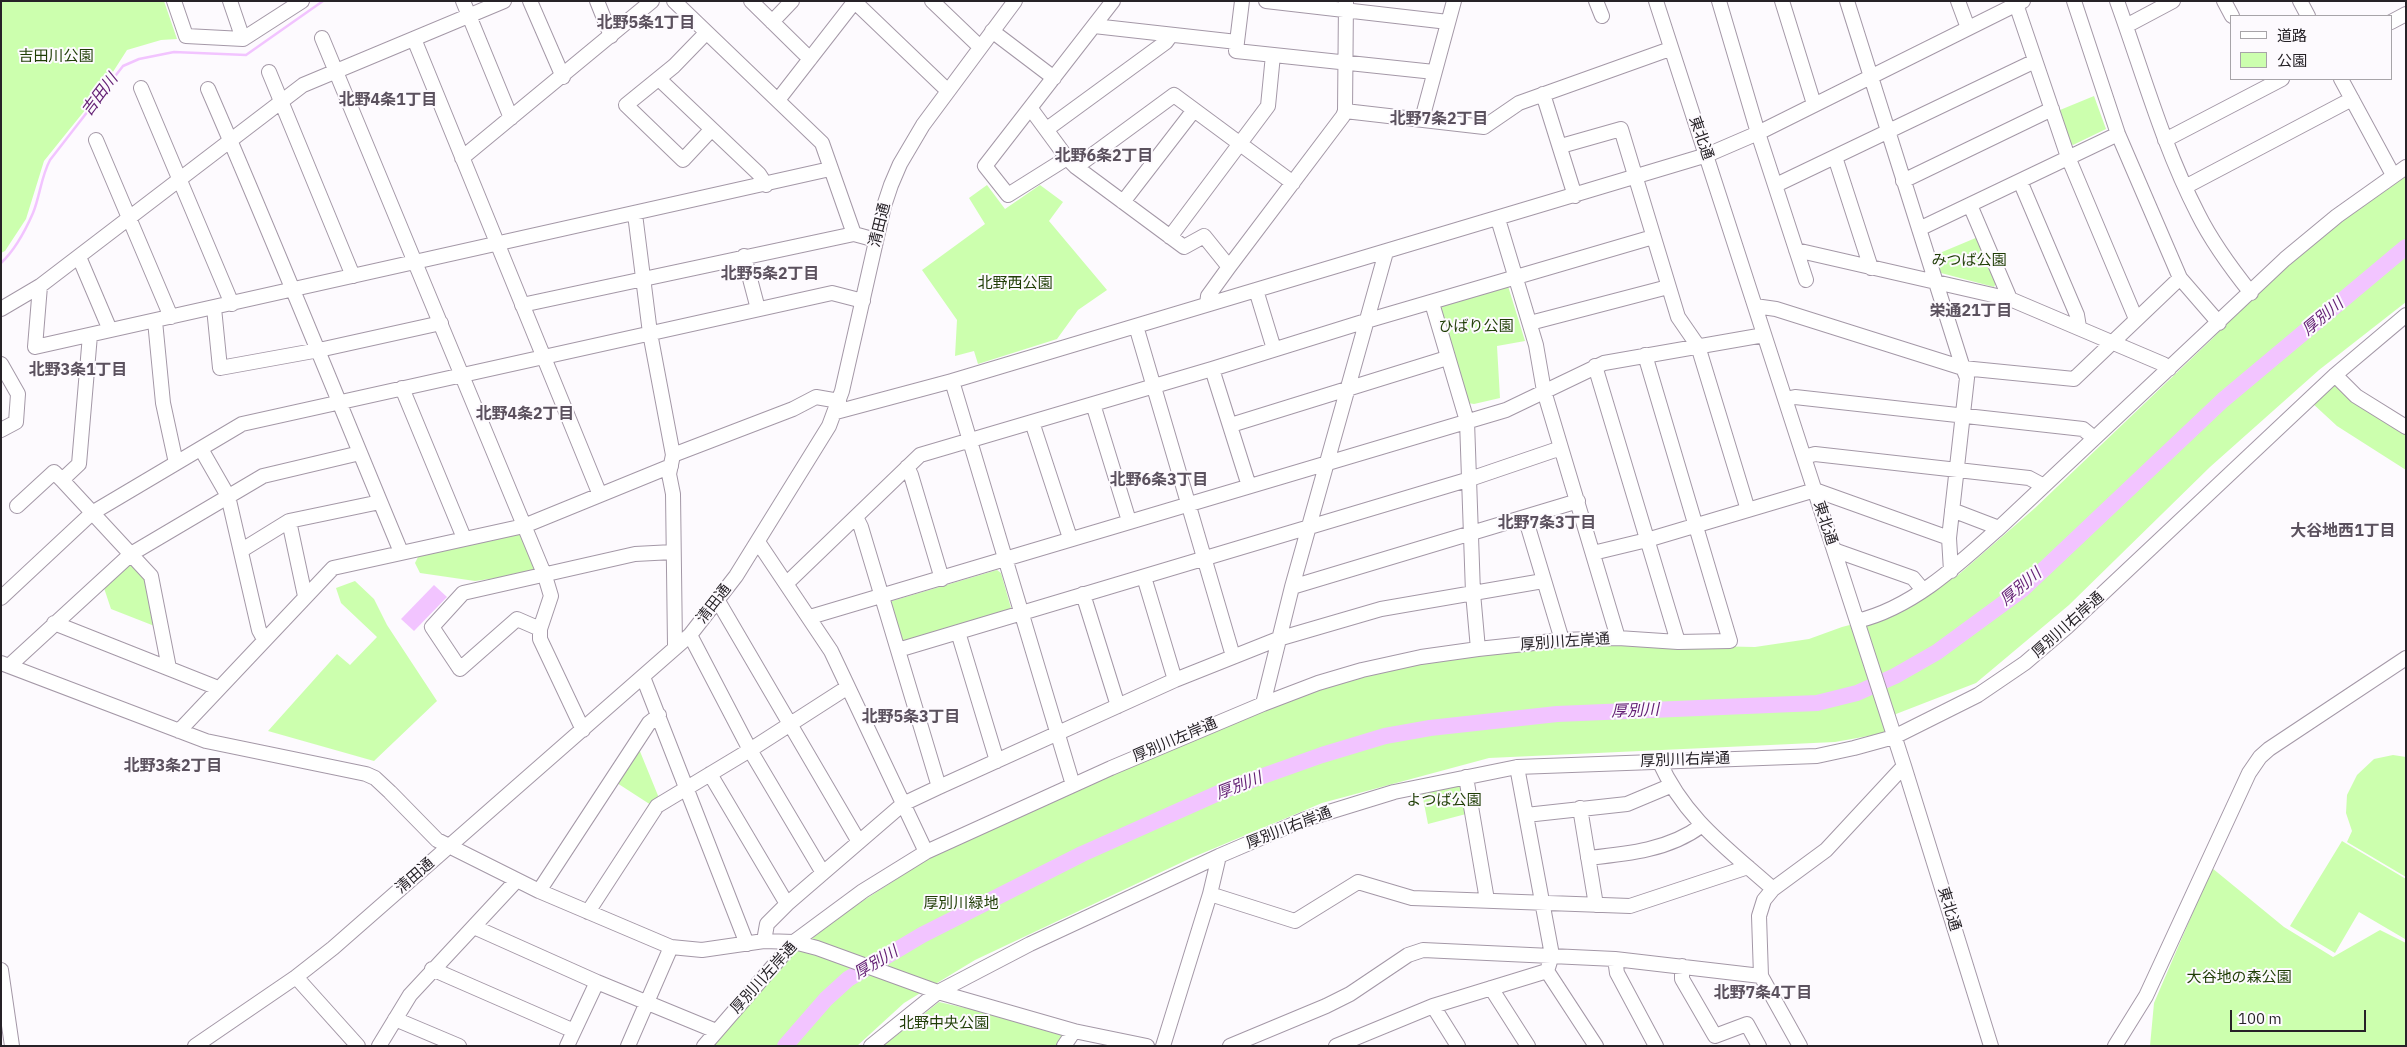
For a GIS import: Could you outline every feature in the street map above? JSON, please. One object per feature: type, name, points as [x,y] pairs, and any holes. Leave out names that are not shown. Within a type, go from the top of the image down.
[{"type":"street","points":[[174,1],[186,36],[243,39],[302,1]]},
{"type":"street","points":[[230,1],[243,39]]},
{"type":"street","points":[[463,1],[511,118]]},
{"type":"street","points":[[1,309],[40,286],[303,85],[504,1]]},
{"type":"street","points":[[530,1],[563,77]]},
{"type":"street","points":[[597,1],[611,36]]},
{"type":"street","points":[[462,158],[563,77],[652,1]]},
{"type":"street","points":[[674,1],[822,143],[854,234]]},
{"type":"street","points":[[751,1],[810,59]]},
{"type":"street","points":[[772,22],[792,1]]},
{"type":"street","points":[[778,100],[855,1],[948,91]]},
{"type":"street","points":[[932,1],[980,47]]},
{"type":"street","points":[[1113,1],[985,166],[1008,195],[1071,162],[1174,95],[1293,183]]},
{"type":"street","points":[[1242,1],[1236,51],[1434,72]]},
{"type":"street","points":[[1266,1],[1346,6],[1448,22]]},
{"type":"street","points":[[1422,119],[1454,1]]},
{"type":"street","points":[[1596,1],[1602,16]]},
{"type":"street","name":"東北通","points":[[1656,1],[1904,766],[1992,1046]]},
{"type":"street","points":[[1719,1],[1758,133],[1806,280]]},
{"type":"street","points":[[1782,1],[1814,104]]},
{"type":"street","points":[[1958,1],[1968,28]]},
{"type":"street","points":[[2074,1],[2118,134],[2180,278],[2219,323]]},
{"type":"street","points":[[2117,1],[2165,140],[2185,186],[2199,216],[2231,268],[2251,293]]},
{"type":"street","points":[[2126,26],[2173,1]]},
{"type":"street","points":[[2224,1],[2231,15]]},
{"type":"street","points":[[2300,1],[2307,15]]},
{"type":"street","name":"清田通","points":[[194,1046],[296,977],[333,948],[583,730],[675,646],[690,635],[718,601],[758,542],[818,446],[837,406],[884,206],[900,164],[923,124],[1012,2]]},
{"type":"street","points":[[1850,2],[1869,76],[1966,378],[1949,538],[1951,571]]},
{"type":"street","points":[[179,730],[333,568],[524,526],[600,495],[816,397],[837,406],[952,381],[1636,178],[1707,155],[1758,133],[1869,76],[2020,3],[2035,61],[2068,157],[2136,319]]},
{"type":"street","points":[[1207,304],[1208,296],[1345,111],[1346,6]]},
{"type":"street","points":[[2392,21],[2406,14]]},
{"type":"street","points":[[1094,26],[1237,42]]},
{"type":"street","points":[[992,31],[1054,78]]},
{"type":"street","points":[[706,32],[659,79],[626,105],[683,160],[711,130]]},
{"type":"street","points":[[1047,129],[1166,42],[1171,35]]},
{"type":"street","points":[[322,38],[545,576],[551,596],[540,629],[540,639],[583,730]]},
{"type":"street","points":[[414,40],[600,495]]},
{"type":"street","points":[[1345,111],[1484,127],[1519,103],[1670,49]]},
{"type":"street","points":[[1170,237],[1268,106],[1273,55]]},
{"type":"street","points":[[1776,185],[2035,61]]},
{"type":"street","points":[[269,72],[354,276]]},
{"type":"street","points":[[659,79],[759,174],[766,185]]},
{"type":"street","points":[[2342,80],[2393,175]]},
{"type":"street","points":[[2165,140],[2267,82]]},
{"type":"street","points":[[141,88],[181,179],[232,304]]},
{"type":"street","points":[[208,90],[294,289],[338,403],[401,552]]},
{"type":"street","points":[[1543,94],[1561,146],[1575,196]]},
{"type":"street","points":[[2185,186],[2352,99]]},
{"type":"street","points":[[1031,109],[1071,162],[1184,247],[1204,236],[1229,267]]},
{"type":"street","points":[[1903,180],[2052,109]]},
{"type":"street","points":[[1123,202],[1194,110]]},
{"type":"street","points":[[1561,146],[1621,129],[1668,287],[1678,317],[1698,346],[1748,510]]},
{"type":"street","points":[[1919,229],[2118,134]]},
{"type":"street","points":[[96,140],[171,316]]},
{"type":"street","points":[[1835,158],[1871,268]]},
{"type":"street","points":[[1857,621],[1893,607],[1951,571],[2219,323],[2285,259],[2336,216],[2406,167]]},
{"type":"street","points":[[40,286],[35,347],[766,185],[830,169]]},
{"type":"street","points":[[2020,181],[2077,315],[2079,327]]},
{"type":"street","points":[[1970,205],[2010,299]]},
{"type":"street","points":[[635,214],[650,333],[672,461],[669,474],[673,494],[675,646]]},
{"type":"street","points":[[1498,219],[1536,345],[1544,391],[1618,638]]},
{"type":"street","points":[[522,305],[854,234],[876,240]]},
{"type":"street","points":[[787,583],[920,455],[1653,237]]},
{"type":"street","points":[[1796,250],[2010,299],[2115,342],[2163,364],[2169,369]]},
{"type":"street","points":[[1263,704],[1278,639],[1308,528],[1386,252]]},
{"type":"street","points":[[744,256],[758,309]]},
{"type":"street","points":[[79,257],[110,330]]},
{"type":"street","points":[[1755,306],[1776,309],[1963,368],[2074,379],[2180,278]]},
{"type":"street","points":[[1530,323],[1668,287]]},
{"type":"street","points":[[1256,290],[1274,349]]},
{"type":"street","points":[[1,598],[92,513],[242,424],[832,293],[862,300]]},
{"type":"street","points":[[1432,303],[1467,421],[1473,593],[1478,649]]},
{"type":"street","points":[[214,308],[220,368],[319,350],[441,323]]},
{"type":"street","name":"厚別川右岸通","points":[[871,1046],[938,992],[1030,944],[1219,856],[1311,818],[1394,792],[1517,767],[1817,756],[1894,736],[1978,695],[2026,663],[2067,627],[2335,375],[2406,315]]},
{"type":"street","points":[[155,320],[163,403],[176,463]]},
{"type":"street","points":[[1136,326],[1233,656]]},
{"type":"street","points":[[62,480],[80,464],[90,335]]},
{"type":"street","points":[[810,617],[942,579],[1070,538],[1189,506],[1249,486],[1506,410],[1595,366],[1645,355],[1764,335]]},
{"type":"street","points":[[1645,355],[1696,526]]},
{"type":"street","points":[[1231,426],[1448,358]]},
{"type":"street","points":[[1595,366],[1678,642]]},
{"type":"street","points":[[1,430],[16,422],[18,394],[2,367]]},
{"type":"street","points":[[1212,369],[1249,486]]},
{"type":"street","points":[[2335,375],[2356,396],[2406,427]]},
{"type":"street","points":[[952,381],[1073,785]]},
{"type":"street","points":[[402,388],[464,538]]},
{"type":"street","points":[[1785,399],[1795,397],[2083,430],[2094,438]]},
{"type":"street","points":[[1093,404],[1129,521]]},
{"type":"street","points":[[1032,422],[1070,538]]},
{"type":"street","points":[[898,650],[1470,479],[1561,448]]},
{"type":"street","points":[[201,449],[228,496],[260,630],[264,639]]},
{"type":"street","points":[[360,453],[263,476],[130,554],[54,623],[5,664],[206,741],[366,774],[375,778],[437,840],[539,891],[672,947],[702,950],[764,941],[794,942],[938,992],[1074,1031],[1138,1045]]},
{"type":"street","points":[[1804,457],[1815,454],[2029,478],[2044,486]]},
{"type":"street","points":[[907,467],[912,475],[942,579]]},
{"type":"street","points":[[17,506],[54,472],[62,480],[151,576],[169,668]]},
{"type":"street","points":[[1592,553],[1647,540],[1815,490],[1949,538]]},
{"type":"street","points":[[1292,587],[1578,501]]},
{"type":"street","points":[[242,550],[289,521],[380,502]]},
{"type":"street","points":[[1952,510],[1999,528]]},
{"type":"street","points":[[856,517],[861,527],[939,787]]},
{"type":"street","points":[[1525,517],[1562,640]]},
{"type":"street","points":[[289,521],[305,596]]},
{"type":"street","name":"厚別川左岸通","points":[[704,1046],[794,942],[863,891],[926,852],[1073,785],[1263,704],[1318,683],[1371,668],[1420,657],[1478,649],[1562,640],[1618,638],[1678,642],[1730,641],[1696,526]]},
{"type":"street","points":[[758,542],[831,651],[926,852]]},
{"type":"street","points":[[1834,550],[1913,578],[1923,590]]},
{"type":"street","points":[[540,629],[517,620],[460,670],[432,627],[463,593],[545,576],[635,554],[673,552]]},
{"type":"street","points":[[1144,577],[1175,680]]},
{"type":"street","points":[[764,941],[767,924],[787,904],[903,804],[939,787],[1175,680],[1278,639],[1381,610],[1543,581]]},
{"type":"street","points":[[1083,594],[1118,706]]},
{"type":"street","points":[[718,601],[859,842]]},
{"type":"street","points":[[54,623],[218,688]]},
{"type":"street","points":[[958,632],[997,761]]},
{"type":"street","points":[[690,635],[750,750],[823,873]]},
{"type":"street","points":[[2115,1046],[2146,996],[2254,764],[2269,749],[2406,658]]},
{"type":"street","points":[[643,677],[747,944]]},
{"type":"street","points":[[588,912],[657,806],[750,750],[848,687]]},
{"type":"street","points":[[539,891],[649,723],[659,715]]},
{"type":"street","points":[[1659,761],[1670,786],[1701,826],[1773,889]]},
{"type":"street","points":[[1800,1046],[1761,976],[1759,916],[1764,900],[1773,889],[1826,850],[1904,766]]},
{"type":"street","points":[[1517,767],[1552,955],[1547,970],[1591,1044]]},
{"type":"street","points":[[710,774],[787,904]]},
{"type":"street","points":[[1466,777],[1488,900]]},
{"type":"street","points":[[1526,815],[1626,804],[1670,786]]},
{"type":"street","points":[[1580,808],[1596,905]]},
{"type":"street","points":[[1588,858],[1638,852],[1688,836],[1701,826]]},
{"type":"street","points":[[1163,1046],[1210,894],[1219,856]]},
{"type":"street","points":[[1210,894],[1295,921],[1358,882],[1412,898],[1630,906],[1748,867]]},
{"type":"street","points":[[379,1046],[410,995],[432,969],[474,928],[517,880]]},
{"type":"street","points":[[474,928],[596,982],[716,1031]]},
{"type":"street","points":[[628,1046],[672,947]]},
{"type":"street","points":[[1230,1046],[1326,1006],[1350,994],[1408,955],[1423,950],[1615,959],[1761,976]]},
{"type":"street","points":[[1615,959],[1617,973],[1656,1046]]},
{"type":"street","points":[[1682,966],[1682,979],[1715,1036],[1747,1024],[1759,1046]]},
{"type":"street","points":[[432,969],[574,1031]]},
{"type":"street","points":[[1,970],[12,1046]]},
{"type":"street","points":[[1336,1046],[1433,1006],[1547,970]]},
{"type":"street","points":[[296,977],[358,1046]]},
{"type":"street","points":[[567,1046],[596,982]]},
{"type":"street","points":[[1491,988],[1528,1046]]},
{"type":"street","points":[[1433,1006],[1458,1046]]},
{"type":"street","points":[[395,1019],[459,1046]]},
{"type":"street","points":[[1064,1046],[1074,1031]]},
{"type":"green space","name":"吉田川公園","points":[[1,1],[164,1],[177,39],[161,40],[127,50],[102,89],[44,161],[26,219],[5,251],[1,253]]},
{"type":"green space","points":[[2094,96],[2106,129],[2073,145],[2071,144],[2060,110]]},
{"type":"green space","name":"厚別川緑地","points":[[2406,174],[2406,302],[2319,370],[2210,467],[2069,605],[1976,683],[1896,714],[1885,733],[1835,742],[1489,758],[1322,803],[1191,858],[975,960],[904,1003],[857,1046],[713,1046],[760,989],[798,949],[852,908],[935,854],[1140,761],[1305,692],[1391,667],[1556,643],[1755,647],[1809,639],[1842,627],[1888,615],[1957,576],[2035,508],[2212,339],[2262,286],[2341,218]]},
{"type":"green space","name":"北野西公園","points":[[987,185],[1005,209],[1040,185],[1063,202],[1049,221],[1107,290],[1078,310],[1057,339],[978,364],[974,351],[955,356],[957,320],[922,270],[985,224],[969,198]]},
{"type":"green space","name":"みつば公園","points":[[1978,237],[1996,283],[1994,287],[1941,273],[1935,255]]},
{"type":"green space","name":"ひばり公園","points":[[1508,286],[1525,341],[1497,346],[1500,398],[1474,404],[1468,403],[1439,307]]},
{"type":"green space","points":[[2332,383],[2406,431],[2406,470],[2337,426],[2311,402]]},
{"type":"green space","points":[[518,533],[522,535],[535,569],[532,573],[475,581],[420,573],[415,563],[419,555]]},
{"type":"green space","points":[[128,563],[136,566],[146,580],[150,589],[157,627],[111,609],[103,585]]},
{"type":"green space","points":[[997,570],[1001,573],[1011,608],[1009,612],[905,643],[901,641],[890,603],[892,601]]},
{"type":"green space","points":[[355,581],[374,599],[387,625],[437,701],[374,761],[268,731],[337,654],[350,665],[377,637],[341,603],[336,588]]},
{"type":"green space","points":[[639,749],[659,798],[651,805],[617,783]]},
{"type":"green space","points":[[2393,755],[2406,757],[2406,877],[2347,842],[2352,831],[2346,813],[2347,795],[2357,775],[2374,759]]},
{"type":"green space","name":"よつば公園","points":[[1459,781],[1466,814],[1428,824],[1421,788]]},
{"type":"green space","points":[[2342,841],[2406,879],[2405,939],[2359,912],[2335,953],[2290,926]]},
{"type":"green space","name":"大谷地の森公園","points":[[2212,868],[2284,927],[2333,957],[2380,930],[2406,943],[2406,1046],[2150,1046],[2154,1003]]},
{"type":"green space","name":"北野中央公園","points":[[939,1002],[1067,1031],[1058,1046],[883,1046]]},
{"type":"shaded area","points":[[434,585],[447,597],[414,631],[401,619]]},
{"type":"waterway","name":"吉田川","points":[[1,263],[15,246],[30,219],[50,160],[123,66],[139,59],[174,52],[246,55],[323,1]]},
{"type":"waterway","name":"厚別川","points":[[785,1046],[826,999],[848,979],[922,935],[1082,854],[1232,787],[1322,755],[1385,736],[1430,728],[1557,714],[1817,703],[1857,693],[1895,676],[1937,652],[2023,589],[2223,400],[2406,247]]},
{"type":"district","name":"北野5条1丁目","points":[[646,23]]},
{"type":"district","name":"北野4条1丁目","points":[[388,100]]},
{"type":"district","name":"北野7条2丁目","points":[[1439,119]]},
{"type":"district","name":"北野6条2丁目","points":[[1104,156]]},
{"type":"district","name":"北野5条2丁目","points":[[770,274]]},
{"type":"district","name":"栄通21丁目","points":[[1971,311]]},
{"type":"district","name":"北野3条1丁目","points":[[78,370]]},
{"type":"district","name":"北野4条2丁目","points":[[525,414]]},
{"type":"district","name":"北野6条3丁目","points":[[1159,480]]},
{"type":"district","name":"北野7条3丁目","points":[[1547,523]]},
{"type":"district","name":"大谷地西1丁目","points":[[2343,531]]},
{"type":"district","name":"北野5条3丁目","points":[[911,717]]},
{"type":"district","name":"北野3条2丁目","points":[[173,766]]},
{"type":"district","name":"北野7条4丁目","points":[[1763,993]]}]
